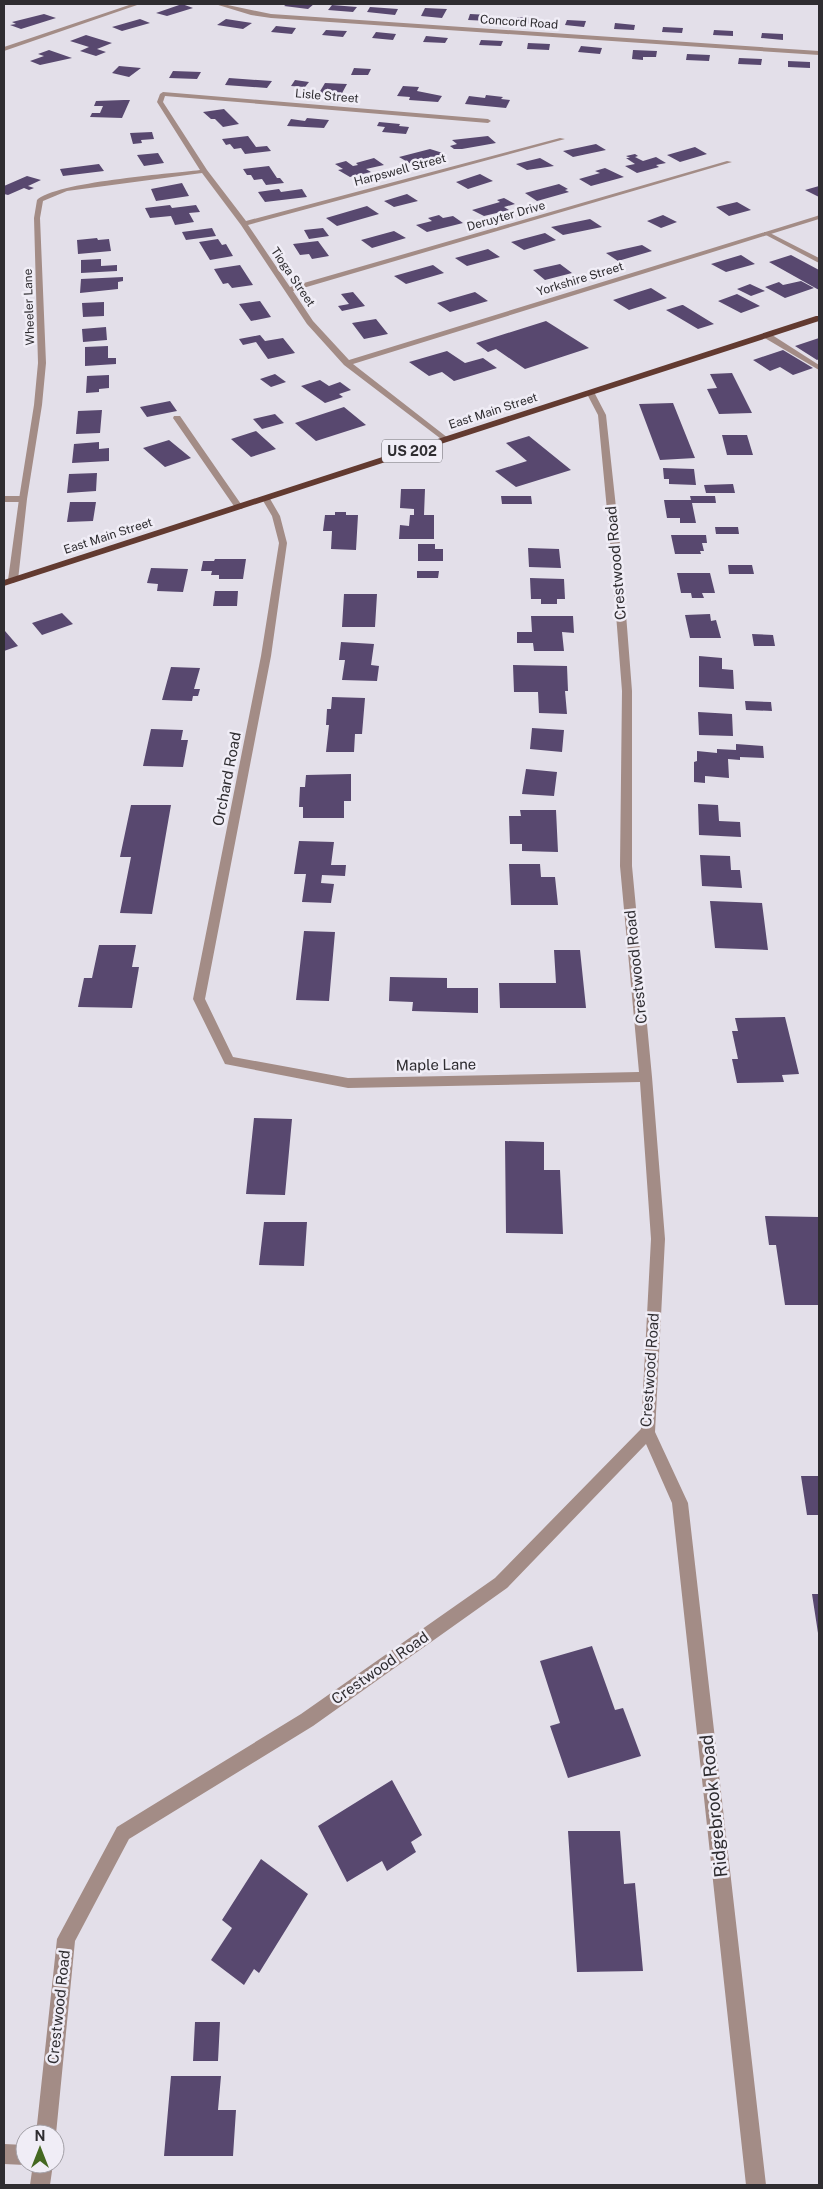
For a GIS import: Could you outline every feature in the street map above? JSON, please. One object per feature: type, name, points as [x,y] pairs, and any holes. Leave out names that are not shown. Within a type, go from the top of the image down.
[{"type":"highway","name":"East Main Street","points":[[8,582],[591,394],[819,318]]},
{"type":"street","points":[[4,50],[137,4]]},
{"type":"street","name":"Concord Road","points":[[218,4],[250,13],[271,16],[819,53]]},
{"type":"street","name":"Lisle Street","points":[[163,94],[488,121]]},
{"type":"street","name":"Tioga Street","points":[[163,94],[160,102],[164,111],[310,322],[347,363],[445,440]]},
{"type":"street","name":"Harpswell Street","points":[[244,224],[562,139]]},
{"type":"street","name":"Deruyter Drive","points":[[288,290],[729,162]]},
{"type":"street","name":"Wheeler Lane","points":[[8,582],[38,405],[42,363],[37,218],[40,200],[46,196],[66,190],[204,171]]},
{"type":"street","name":"Yorkshire Street","points":[[347,363],[819,217]]},
{"type":"street","points":[[766,233],[819,261]]},
{"type":"street","points":[[766,336],[819,368]]},
{"type":"street","name":"Crestwood Road","points":[[47,2124],[66,1939],[123,1833],[308,1720],[501,1583],[648,1432],[658,1238],[646,1077],[626,866],[627,691],[617,563],[602,415],[591,394]]},
{"type":"street","points":[[177,418],[239,508]]},
{"type":"street","name":"Orchard Road","points":[[229,1060],[199,999],[266,656],[282,543],[276,516],[266,498]]},
{"type":"street","points":[[4,499],[23,499]]},
{"type":"street","name":"Maple Lane","points":[[229,1060],[348,1083],[646,1077]]},
{"type":"street","name":"Ridgebrook Road","points":[[648,1432],[680,1503],[756,2185]]},
{"type":"building","points":[[182,4],[193,8],[167,16],[156,13]]},
{"type":"building","points":[[287,4],[314,4],[308,9],[284,6]]},
{"type":"building","points":[[332,5],[357,7],[353,12],[328,10]]},
{"type":"building","points":[[370,7],[398,9],[395,15],[367,12]]},
{"type":"building","points":[[425,8],[447,9],[442,18],[421,16]]},
{"type":"building","points":[[44,14],[56,18],[21,29],[10,25],[16,24],[12,22]]},
{"type":"building","points":[[470,14],[490,15],[489,21],[468,20]]},
{"type":"building","points":[[517,17],[538,18],[536,24],[516,23]]},
{"type":"building","points":[[140,19],[150,23],[122,31],[112,27]]},
{"type":"building","points":[[226,19],[252,23],[243,29],[217,25]]},
{"type":"building","points":[[567,20],[586,21],[584,27],[565,25]]},
{"type":"building","points":[[615,23],[635,25],[634,30],[614,29]]},
{"type":"building","points":[[276,26],[296,28],[292,34],[271,32]]},
{"type":"building","points":[[663,27],[683,28],[682,33],[662,32]]},
{"type":"building","points":[[326,30],[347,31],[343,37],[322,35]]},
{"type":"building","points":[[714,30],[733,31],[733,36],[713,35]]},
{"type":"building","points":[[376,32],[396,34],[393,40],[372,38]]},
{"type":"building","points":[[762,33],[783,34],[783,40],[761,38]]},
{"type":"building","points":[[86,35],[112,43],[97,49],[106,52],[96,56],[80,51],[89,47],[70,41]]},
{"type":"building","points":[[426,36],[448,38],[445,43],[423,42]]},
{"type":"building","points":[[481,40],[503,41],[501,46],[479,45]]},
{"type":"building","points":[[528,43],[550,44],[549,50],[527,49]]},
{"type":"building","points":[[581,46],[602,48],[600,54],[578,52]]},
{"type":"building","points":[[49,50],[72,58],[40,65],[30,61],[44,56],[38,54]]},
{"type":"building","points":[[633,50],[657,51],[656,57],[643,57],[643,60],[632,59]]},
{"type":"building","points":[[687,54],[710,55],[709,61],[686,60]]},
{"type":"building","points":[[739,58],[762,59],[761,65],[738,64]]},
{"type":"building","points":[[788,61],[810,62],[810,68],[788,67]]},
{"type":"building","points":[[119,66],[141,68],[129,77],[112,73]]},
{"type":"building","points":[[354,68],[371,69],[368,75],[351,75]]},
{"type":"building","points":[[173,71],[201,72],[197,79],[169,78]]},
{"type":"building","points":[[229,78],[272,81],[267,88],[225,85]]},
{"type":"building","points":[[295,80],[309,82],[305,87],[291,86]]},
{"type":"building","points":[[325,83],[347,84],[341,95],[319,93]]},
{"type":"building","points":[[403,86],[419,87],[417,91],[442,96],[438,102],[409,100],[410,97],[397,96]]},
{"type":"building","points":[[486,95],[503,97],[501,99],[510,100],[506,108],[465,104],[469,96],[485,98]]},
{"type":"building","points":[[130,100],[122,118],[90,117],[92,113],[100,113],[103,106],[94,106],[96,101]]},
{"type":"building","points":[[224,109],[239,124],[223,127],[215,119],[211,119],[203,112]]},
{"type":"building","points":[[307,118],[329,120],[324,128],[287,126],[291,119],[305,121]]},
{"type":"building","points":[[379,122],[409,127],[406,134],[382,132],[385,127],[377,126]]},
{"type":"building","points":[[152,132],[154,139],[141,140],[142,143],[133,144],[130,133]]},
{"type":"building","points":[[248,136],[256,147],[267,146],[271,151],[245,154],[241,148],[234,149],[230,144],[226,145],[222,139]]},
{"type":"building","points":[[488,136],[496,143],[462,149],[454,149],[450,146],[457,144],[452,140]]},
{"type":"building","points":[[596,144],[606,150],[573,157],[563,151]]},
{"type":"building","points":[[695,147],[707,154],[680,162],[667,155]]},
{"type":"building","points":[[430,149],[446,154],[411,164],[399,157]]},
{"type":"building","points":[[158,153],[164,163],[144,166],[137,155]]},
{"type":"building","points":[[635,154],[638,156],[635,157],[643,161],[656,157],[666,163],[637,173],[625,166],[635,164],[626,156]]},
{"type":"building","points":[[374,158],[384,165],[366,169],[371,172],[350,177],[338,170],[343,169],[335,164],[346,161],[353,166],[358,165],[356,163]]},
{"type":"building","points":[[540,158],[554,166],[527,170],[516,164]]},
{"type":"building","points":[[99,164],[104,171],[63,176],[60,169]]},
{"type":"building","points":[[269,166],[277,178],[280,178],[284,183],[266,185],[262,179],[254,180],[243,169]]},
{"type":"building","points":[[605,168],[624,177],[591,186],[579,179],[600,173],[595,171]]},
{"type":"building","points":[[480,174],[493,181],[468,189],[456,182]]},
{"type":"building","points":[[27,176],[41,180],[28,186],[34,188],[29,190],[24,188],[8,195],[4,194],[4,186]]},
{"type":"building","points":[[182,183],[189,196],[156,201],[151,189]]},
{"type":"building","points":[[559,184],[568,189],[565,190],[569,192],[537,201],[525,193]]},
{"type":"building","points":[[819,186],[819,197],[805,190]]},
{"type":"building","points":[[279,189],[281,192],[302,189],[307,197],[265,202],[258,192]]},
{"type":"building","points":[[407,194],[418,201],[394,207],[384,201]]},
{"type":"building","points":[[504,198],[515,204],[504,207],[509,210],[484,216],[472,210],[500,202],[497,200]]},
{"type":"building","points":[[737,202],[751,210],[729,216],[716,207]]},
{"type":"building","points":[[170,205],[172,208],[196,205],[200,212],[189,213],[194,222],[175,225],[171,216],[150,218],[145,208]]},
{"type":"building","points":[[367,206],[379,214],[337,226],[326,218]]},
{"type":"building","points":[[439,215],[443,218],[453,216],[463,223],[427,232],[416,225],[432,221],[428,218]]},
{"type":"building","points":[[663,215],[677,222],[661,228],[647,221]]},
{"type":"building","points":[[590,219],[602,227],[563,235],[551,227]]},
{"type":"building","points":[[212,228],[216,236],[186,240],[182,232]]},
{"type":"building","points":[[323,228],[329,236],[309,239],[304,230]]},
{"type":"building","points":[[394,231],[406,238],[372,248],[361,240]]},
{"type":"building","points":[[545,233],[556,240],[524,250],[511,242]]},
{"type":"building","points":[[97,238],[98,240],[109,239],[111,251],[78,254],[77,240]]},
{"type":"building","points":[[218,239],[222,245],[226,244],[233,256],[210,260],[199,242]]},
{"type":"building","points":[[318,241],[329,256],[312,259],[309,254],[300,255],[293,244]]},
{"type":"building","points":[[642,245],[652,251],[618,261],[606,253]]},
{"type":"building","points":[[488,249],[500,257],[467,266],[455,258]]},
{"type":"building","points":[[741,255],[755,264],[726,272],[711,264]]},
{"type":"building","points":[[791,255],[819,270],[819,290],[769,262]]},
{"type":"building","points":[[101,259],[101,266],[117,265],[117,271],[81,273],[81,260]]},
{"type":"building","points":[[560,264],[572,273],[545,280],[533,270]]},
{"type":"building","points":[[240,265],[253,285],[232,288],[228,283],[223,284],[214,269]]},
{"type":"building","points":[[433,265],[444,273],[406,284],[394,276]]},
{"type":"building","points":[[123,277],[123,281],[118,282],[118,289],[80,293],[81,279]]},
{"type":"building","points":[[801,281],[814,288],[785,298],[765,287],[779,282],[783,285]]},
{"type":"building","points":[[750,284],[765,291],[751,296],[737,289]]},
{"type":"building","points":[[651,288],[667,298],[629,310],[613,300]]},
{"type":"building","points":[[353,292],[365,306],[342,311],[338,306],[349,304],[341,294]]},
{"type":"building","points":[[475,292],[488,301],[450,312],[437,303]]},
{"type":"building","points":[[737,294],[760,306],[741,313],[718,301]]},
{"type":"building","points":[[260,301],[271,317],[251,321],[239,304]]},
{"type":"building","points":[[104,302],[104,316],[83,317],[82,303]]},
{"type":"building","points":[[683,305],[714,324],[698,329],[666,310]]},
{"type":"building","points":[[376,319],[388,334],[364,339],[352,323]]},
{"type":"building","points":[[546,321],[589,348],[525,369],[496,349],[488,352],[476,343]]},
{"type":"building","points":[[106,327],[107,340],[83,342],[82,329]]},
{"type":"building","points":[[260,335],[265,341],[283,338],[295,353],[268,359],[256,342],[243,345],[239,339]]},
{"type":"building","points":[[819,338],[819,359],[817,360],[795,346]]},
{"type":"building","points":[[108,346],[108,358],[116,358],[116,364],[85,366],[85,347]]},
{"type":"building","points":[[783,350],[813,368],[793,375],[780,367],[770,371],[753,360]]},
{"type":"building","points":[[447,351],[465,363],[483,358],[497,368],[454,381],[442,372],[429,376],[409,362]]},
{"type":"building","points":[[732,373],[752,413],[719,414],[707,389],[717,388],[710,374]]},
{"type":"building","points":[[275,374],[286,382],[271,387],[260,379]]},
{"type":"building","points":[[109,375],[109,388],[99,389],[99,392],[86,393],[87,376]]},
{"type":"building","points":[[320,380],[329,386],[340,382],[351,390],[339,394],[343,397],[325,403],[301,386]]},
{"type":"building","points":[[170,401],[177,411],[147,417],[140,407]]},
{"type":"building","points":[[673,403],[695,458],[660,460],[639,404]]},
{"type":"building","points":[[344,407],[366,425],[316,441],[295,423]]},
{"type":"building","points":[[102,410],[100,433],[76,434],[78,411]]},
{"type":"building","points":[[275,414],[284,423],[262,429],[253,419]]},
{"type":"building","points":[[256,431],[276,449],[251,457],[231,439]]},
{"type":"building","points":[[722,435],[747,435],[753,455],[727,455]]},
{"type":"building","points":[[529,436],[571,470],[516,487],[495,471],[527,461],[506,443]]},
{"type":"building","points":[[169,440],[191,458],[165,467],[143,448]]},
{"type":"building","points":[[99,442],[99,449],[109,448],[109,461],[72,463],[74,444]]},
{"type":"building","points":[[663,468],[694,469],[696,485],[669,484],[669,479],[664,479]]},
{"type":"building","points":[[97,473],[96,491],[67,493],[69,474]]},
{"type":"building","points":[[733,484],[735,493],[706,493],[704,485]]},
{"type":"building","points":[[401,489],[425,489],[424,515],[434,515],[434,539],[399,539],[400,525],[409,526],[410,515],[414,515],[414,509],[400,508]]},
{"type":"building","points":[[501,496],[531,496],[532,504],[502,504]]},
{"type":"building","points":[[690,496],[715,496],[716,503],[692,503],[696,523],[680,523],[680,518],[667,518],[664,500],[691,500]]},
{"type":"building","points":[[70,502],[96,502],[93,521],[67,522]]},
{"type":"building","points":[[335,512],[346,512],[346,515],[358,515],[356,550],[331,549],[332,531],[323,531],[325,515],[335,515]]},
{"type":"building","points":[[715,527],[738,527],[739,534],[716,534]]},
{"type":"building","points":[[671,535],[706,535],[707,543],[702,543],[704,551],[700,551],[701,554],[675,554]]},
{"type":"building","points":[[418,544],[435,544],[435,549],[443,549],[443,561],[418,561]]},
{"type":"building","points":[[528,548],[559,549],[561,568],[529,567]]},
{"type":"building","points":[[215,559],[246,559],[243,579],[219,579],[219,575],[211,575],[212,571],[201,571],[203,561],[214,561]]},
{"type":"building","points":[[728,565],[752,565],[754,574],[729,574]]},
{"type":"building","points":[[151,568],[188,569],[183,592],[157,591],[158,584],[147,583]]},
{"type":"building","points":[[417,571],[439,571],[438,578],[417,578]]},
{"type":"building","points":[[677,573],[710,573],[715,593],[702,593],[704,598],[692,598],[691,593],[681,593]]},
{"type":"building","points":[[530,578],[564,579],[565,599],[557,599],[557,604],[541,604],[541,599],[531,599]]},
{"type":"building","points":[[215,591],[238,591],[237,606],[213,606]]},
{"type":"building","points":[[344,594],[377,594],[375,627],[342,627]]},
{"type":"building","points":[[62,613],[73,624],[42,635],[32,623]]},
{"type":"building","points":[[710,614],[711,621],[716,620],[721,638],[690,638],[685,615]]},
{"type":"building","points":[[531,616],[573,616],[574,633],[562,632],[564,651],[534,651],[533,643],[517,643],[517,632],[532,632]]},
{"type":"building","points":[[5,631],[18,646],[4,651]]},
{"type":"building","points":[[752,634],[773,635],[775,646],[754,646]]},
{"type":"building","points":[[341,642],[374,644],[371,665],[379,666],[377,681],[342,680],[345,660],[339,660]]},
{"type":"building","points":[[699,656],[722,658],[722,669],[733,670],[734,689],[699,687]]},
{"type":"building","points":[[513,665],[567,666],[568,691],[565,691],[567,714],[539,713],[538,692],[514,692]]},
{"type":"building","points":[[171,667],[200,668],[194,689],[200,689],[198,696],[193,696],[192,701],[162,700]]},
{"type":"building","points":[[332,697],[365,698],[362,734],[355,734],[354,752],[326,752],[329,725],[326,725],[327,709],[331,709]]},
{"type":"building","points":[[745,701],[771,702],[772,711],[746,710]]},
{"type":"building","points":[[698,712],[732,714],[733,736],[699,735]]},
{"type":"building","points":[[532,728],[564,730],[562,752],[530,749]]},
{"type":"building","points":[[151,729],[183,730],[181,740],[188,740],[183,767],[143,766]]},
{"type":"building","points":[[736,744],[763,746],[764,758],[740,757],[740,760],[728,759],[729,778],[705,776],[705,783],[694,782],[694,762],[697,761],[697,751],[717,753],[717,749],[736,750]]},
{"type":"building","points":[[526,769],[557,772],[554,796],[522,794]]},
{"type":"building","points":[[351,774],[351,801],[344,801],[344,818],[303,818],[303,807],[299,807],[300,787],[305,787],[306,775]]},
{"type":"building","points":[[698,804],[718,805],[719,821],[740,822],[741,837],[699,835]]},
{"type":"building","points":[[131,805],[171,805],[152,914],[120,913],[131,857],[120,857]]},
{"type":"building","points":[[520,810],[556,810],[558,852],[522,851],[522,844],[510,844],[509,816],[521,816]]},
{"type":"building","points":[[299,841],[334,842],[331,865],[346,865],[345,876],[322,875],[321,883],[334,884],[331,903],[302,902],[306,874],[294,874]]},
{"type":"building","points":[[700,855],[730,856],[731,870],[740,870],[742,888],[702,886]]},
{"type":"building","points":[[509,864],[540,864],[541,877],[555,877],[558,905],[511,905]]},
{"type":"building","points":[[710,901],[762,903],[768,950],[715,948]]},
{"type":"building","points":[[304,931],[335,932],[329,1001],[296,1000]]},
{"type":"building","points":[[99,945],[136,945],[132,967],[139,967],[132,1008],[78,1007],[84,978],[92,978]]},
{"type":"building","points":[[554,950],[580,950],[586,1008],[500,1008],[499,983],[556,983]]},
{"type":"building","points":[[390,977],[447,978],[447,988],[478,988],[478,1013],[412,1011],[413,1002],[389,1001]]},
{"type":"building","points":[[785,1017],[799,1074],[782,1075],[784,1082],[737,1083],[732,1059],[738,1059],[732,1031],[738,1031],[735,1018]]},
{"type":"building","points":[[254,1118],[292,1119],[285,1195],[246,1194]]},
{"type":"building","points":[[505,1141],[544,1142],[544,1170],[560,1170],[563,1234],[506,1233]]},
{"type":"building","points":[[765,1216],[819,1217],[819,1305],[785,1305],[776,1245],[769,1245]]},
{"type":"building","points":[[264,1222],[307,1222],[304,1266],[259,1265]]},
{"type":"building","points":[[801,1476],[819,1476],[819,1515],[807,1515]]},
{"type":"building","points":[[812,1594],[819,1594],[819,1633],[818,1633]]},
{"type":"building","points":[[592,1646],[615,1710],[623,1708],[641,1756],[568,1778],[550,1726],[560,1723],[540,1661]]},
{"type":"building","points":[[392,1780],[422,1835],[411,1842],[416,1852],[387,1871],[382,1861],[347,1882],[318,1826]]},
{"type":"building","points":[[568,1831],[620,1831],[624,1884],[635,1883],[643,1971],[577,1972]]},
{"type":"building","points":[[261,1859],[308,1894],[259,1973],[254,1969],[244,1985],[211,1960],[232,1928],[222,1920]]},
{"type":"building","points":[[195,2022],[220,2022],[218,2061],[193,2061]]},
{"type":"building","points":[[171,2076],[221,2076],[218,2110],[236,2110],[233,2156],[164,2156]]}]
